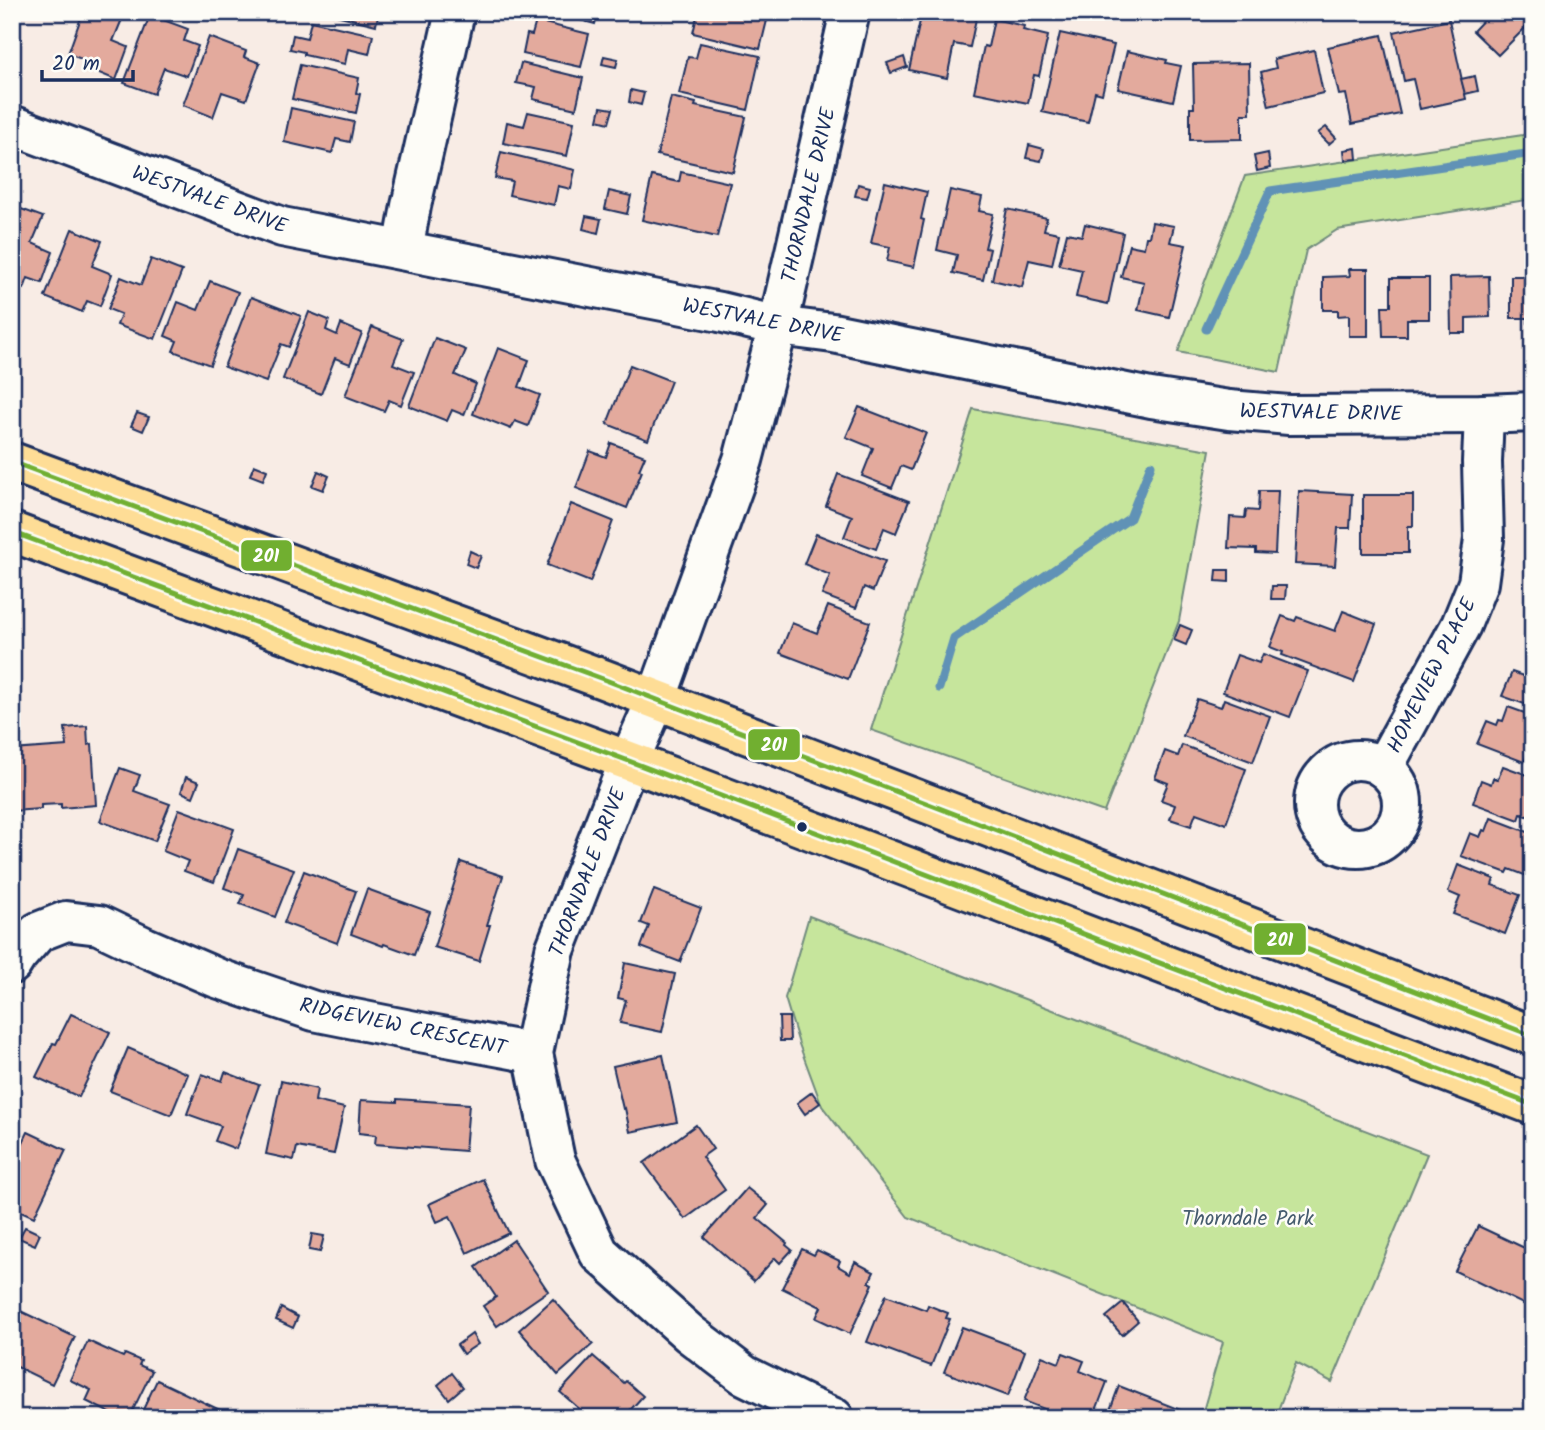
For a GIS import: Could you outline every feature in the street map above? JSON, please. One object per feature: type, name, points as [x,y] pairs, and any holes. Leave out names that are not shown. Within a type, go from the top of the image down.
[{"type":"main road","points":[[12,462],[656,699],[1533,1036]]},
{"type":"main road","points":[[12,532],[629,761],[1533,1105]]},
{"type":"street","points":[[403,250],[455,12]]},
{"type":"street","name":"THORNDALE DRIVE","points":[[834,1418],[744,1375],[690,1334],[599,1253],[555,1160],[533,1053],[555,950],[656,699],[743,460],[778,326],[850,12]]},
{"type":"street","name":"WESTVALE DRIVE","points":[[12,125],[282,228],[720,312],[778,326],[832,333],[1151,398],[1229,410],[1289,415],[1533,412]]},
{"type":"street","name":"HOMEVIEW PLACE","points":[[1383,768],[1461,625],[1478,583],[1484,539],[1484,414]]},
{"type":"street","name":"RIDGEVIEW CRESCENT","points":[[12,964],[38,932],[66,921],[99,925],[217,978],[314,1011],[533,1053]]},
{"type":"green space","points":[[1533,130],[1533,199],[1337,230],[1306,250],[1279,372],[1178,352],[1245,176],[1523,135]]},
{"type":"green space","points":[[973,409],[1210,450],[1179,621],[1104,812],[871,730]]},
{"type":"green space","name":"Thorndale Park","points":[[809,916],[1427,1154],[1332,1382],[1296,1363],[1275,1418],[1201,1418],[1223,1342],[908,1217],[822,1106],[799,1044],[785,998]]},
{"type":"building","points":[[83,12],[125,12],[113,41],[128,47],[116,80],[87,68],[90,62],[68,54]]},
{"type":"building","points":[[324,12],[379,12],[376,25]]},
{"type":"building","points":[[550,12],[598,12],[595,24]]},
{"type":"building","points":[[698,12],[769,12],[760,49],[693,33]]},
{"type":"building","points":[[922,12],[977,14],[970,47],[954,44],[947,78],[909,70]]},
{"type":"building","points":[[1491,12],[1533,12],[1533,20],[1498,55],[1473,31]]},
{"type":"building","points":[[150,15],[188,29],[184,41],[198,46],[187,76],[164,68],[154,94],[124,83]]},
{"type":"building","points":[[994,19],[1024,26],[1023,30],[1048,36],[1039,76],[1034,75],[1028,103],[974,92],[984,46],[988,47]]},
{"type":"building","points":[[1449,20],[1466,99],[1420,109],[1413,79],[1404,81],[1394,32]]},
{"type":"building","points":[[311,21],[373,35],[369,54],[348,49],[345,64],[304,55],[304,52],[290,49],[293,35],[307,38]]},
{"type":"building","points":[[536,21],[589,34],[581,67],[523,54],[527,34],[532,35]]},
{"type":"building","points":[[1060,33],[1114,45],[1102,94],[1095,92],[1088,122],[1042,112]]},
{"type":"building","points":[[1382,35],[1400,114],[1352,124],[1346,94],[1339,95],[1328,47]]},
{"type":"building","points":[[209,37],[246,51],[244,57],[260,63],[246,100],[222,92],[213,117],[183,105]]},
{"type":"building","points":[[700,43],[760,56],[748,110],[679,94],[688,57],[696,58]]},
{"type":"building","points":[[1314,50],[1323,93],[1269,106],[1261,72],[1276,68],[1274,59]]},
{"type":"building","points":[[1127,51],[1181,66],[1173,101],[1118,89]]},
{"type":"building","points":[[604,56],[618,59],[616,67],[602,64]]},
{"type":"building","points":[[904,57],[907,67],[891,73],[887,63]]},
{"type":"building","points":[[521,63],[583,78],[576,109],[533,99],[536,87],[516,83]]},
{"type":"building","points":[[1249,63],[1250,114],[1242,114],[1242,139],[1190,140],[1190,108],[1194,108],[1193,64]]},
{"type":"building","points":[[300,65],[359,78],[356,93],[360,94],[356,113],[292,99]]},
{"type":"building","points":[[1475,76],[1478,91],[1465,94],[1461,79]]},
{"type":"building","points":[[631,90],[644,93],[641,105],[629,102]]},
{"type":"building","points":[[671,97],[696,103],[695,106],[746,117],[733,172],[657,155]]},
{"type":"building","points":[[601,107],[613,109],[609,123],[598,120]]},
{"type":"building","points":[[291,108],[354,122],[350,142],[336,139],[332,153],[284,142]]},
{"type":"building","points":[[528,112],[574,122],[567,156],[503,143],[507,122],[524,126]]},
{"type":"building","points":[[1326,127],[1336,138],[1329,144],[1318,133]]},
{"type":"building","points":[[1029,145],[1044,149],[1041,161],[1026,158]]},
{"type":"building","points":[[1356,148],[1357,159],[1345,160],[1344,150]]},
{"type":"building","points":[[501,152],[575,170],[571,189],[558,186],[554,205],[509,195],[512,181],[495,178]]},
{"type":"building","points":[[1268,153],[1270,168],[1257,171],[1254,156]]},
{"type":"building","points":[[681,172],[730,183],[717,237],[642,220],[652,176],[679,182]]},
{"type":"building","points":[[885,182],[927,192],[914,267],[887,261],[890,247],[871,243]]},
{"type":"building","points":[[858,184],[870,187],[867,198],[855,196]]},
{"type":"building","points":[[950,190],[982,197],[979,211],[993,214],[985,248],[990,249],[983,280],[953,273],[957,255],[937,250]]},
{"type":"building","points":[[609,191],[631,196],[627,214],[605,209]]},
{"type":"building","points":[[13,206],[43,217],[32,243],[53,252],[42,283],[28,278],[24,289],[12,284]]},
{"type":"building","points":[[1007,209],[1047,218],[1044,230],[1059,233],[1052,265],[1029,260],[1022,287],[992,280]]},
{"type":"building","points":[[586,216],[601,219],[598,233],[583,229]]},
{"type":"building","points":[[1152,222],[1174,226],[1170,242],[1186,245],[1169,317],[1138,310],[1144,282],[1121,277],[1129,245],[1144,248]]},
{"type":"building","points":[[1085,224],[1123,233],[1108,304],[1076,297],[1082,270],[1059,265],[1067,233],[1082,236]]},
{"type":"building","points":[[72,229],[102,241],[92,266],[112,274],[100,306],[87,301],[82,312],[45,297]]},
{"type":"building","points":[[151,259],[182,271],[155,339],[117,325],[121,314],[108,309],[121,277],[141,285]]},
{"type":"building","points":[[1349,269],[1368,269],[1368,336],[1349,336],[1349,315],[1338,316],[1338,310],[1323,310],[1323,277],[1350,276]]},
{"type":"building","points":[[1489,276],[1490,317],[1466,318],[1466,333],[1451,333],[1450,277]]},
{"type":"building","points":[[1511,276],[1533,276],[1533,323],[1528,323],[1528,318],[1511,318]]},
{"type":"building","points":[[1391,278],[1429,278],[1429,319],[1407,319],[1407,336],[1383,336],[1382,306],[1391,306]]},
{"type":"building","points":[[210,281],[238,292],[210,365],[173,351],[177,341],[165,336],[178,302],[198,310]]},
{"type":"building","points":[[251,297],[301,316],[289,347],[281,344],[266,382],[224,367]]},
{"type":"building","points":[[309,312],[329,320],[326,330],[337,335],[341,324],[362,333],[350,364],[335,358],[321,394],[283,379]]},
{"type":"building","points":[[372,327],[403,339],[393,364],[414,372],[401,405],[389,400],[384,411],[345,396]]},
{"type":"building","points":[[435,338],[466,350],[455,375],[476,384],[464,415],[452,410],[447,421],[409,406]]},
{"type":"building","points":[[498,348],[529,360],[519,387],[540,395],[528,426],[515,421],[511,429],[473,414]]},
{"type":"building","points":[[630,365],[671,381],[648,440],[607,424]]},
{"type":"building","points":[[859,407],[926,433],[911,470],[901,466],[892,488],[862,476],[873,448],[846,437]]},
{"type":"building","points":[[137,413],[149,417],[143,431],[131,426]]},
{"type":"building","points":[[611,443],[645,456],[627,508],[576,488],[590,451],[606,457]]},
{"type":"building","points":[[254,465],[267,470],[263,480],[250,475]]},
{"type":"building","points":[[318,471],[329,476],[323,490],[312,486]]},
{"type":"building","points":[[838,474],[909,501],[896,533],[884,528],[876,549],[844,537],[852,516],[826,506]]},
{"type":"building","points":[[1259,491],[1278,491],[1275,554],[1256,553],[1256,549],[1228,548],[1230,517],[1245,518],[1246,510],[1258,511]]},
{"type":"building","points":[[1299,491],[1352,494],[1350,528],[1338,528],[1335,566],[1295,564]]},
{"type":"building","points":[[1363,495],[1413,495],[1413,526],[1408,526],[1408,553],[1363,553]]},
{"type":"building","points":[[571,504],[613,521],[590,582],[547,565]]},
{"type":"building","points":[[816,534],[885,561],[873,591],[864,587],[856,608],[822,595],[830,575],[804,564]]},
{"type":"building","points":[[470,551],[481,556],[476,568],[466,564]]},
{"type":"building","points":[[1217,570],[1229,570],[1229,582],[1216,581]]},
{"type":"building","points":[[1272,586],[1286,586],[1285,599],[1271,599]]},
{"type":"building","points":[[828,606],[870,622],[848,679],[780,653],[792,623],[817,633]]},
{"type":"building","points":[[1343,611],[1376,624],[1354,682],[1282,655],[1283,652],[1270,647],[1282,616],[1295,621],[1297,617],[1335,631]]},
{"type":"building","points":[[1180,625],[1192,630],[1186,645],[1174,640]]},
{"type":"building","points":[[1263,654],[1308,671],[1290,717],[1223,692],[1237,655],[1259,663]]},
{"type":"building","points":[[1533,659],[1533,707],[1502,696],[1512,672],[1526,677]]},
{"type":"building","points":[[1197,699],[1221,707],[1224,699],[1270,716],[1253,762],[1183,736]]},
{"type":"building","points":[[1508,707],[1533,716],[1533,760],[1526,757],[1524,762],[1477,744],[1487,721],[1497,725],[1499,720],[1503,721]]},
{"type":"building","points":[[87,726],[88,745],[92,744],[96,805],[61,808],[61,804],[41,805],[41,809],[12,811],[12,750],[67,746],[65,728]]},
{"type":"building","points":[[1182,745],[1246,769],[1226,824],[1196,813],[1191,826],[1170,819],[1175,805],[1161,800],[1168,783],[1155,778],[1165,751],[1178,756]]},
{"type":"building","points":[[1503,766],[1533,777],[1533,818],[1521,814],[1519,820],[1473,803],[1481,780],[1491,784],[1493,778],[1498,779]]},
{"type":"building","points":[[120,768],[140,775],[134,791],[170,804],[155,841],[100,821]]},
{"type":"building","points":[[186,777],[199,782],[193,797],[181,792]]},
{"type":"building","points":[[179,809],[234,829],[214,882],[184,871],[188,861],[163,851]]},
{"type":"building","points":[[1491,818],[1533,834],[1533,859],[1527,876],[1509,869],[1507,873],[1461,856],[1470,833],[1480,837],[1483,830],[1486,831]]},
{"type":"building","points":[[238,849],[294,869],[275,917],[240,904],[244,895],[224,888]]},
{"type":"building","points":[[461,862],[503,876],[479,961],[434,947]]},
{"type":"building","points":[[1458,865],[1494,879],[1492,885],[1520,895],[1505,934],[1453,914],[1460,897],[1448,892]]},
{"type":"building","points":[[304,871],[356,891],[337,943],[284,923]]},
{"type":"building","points":[[367,889],[430,912],[414,955],[351,934]]},
{"type":"building","points":[[654,890],[701,908],[680,962],[641,947],[649,926],[641,923]]},
{"type":"building","points":[[625,963],[675,974],[662,1032],[620,1023],[626,1000],[618,998]]},
{"type":"building","points":[[71,1014],[110,1032],[79,1097],[36,1077]]},
{"type":"building","points":[[779,1017],[789,1017],[790,1041],[780,1041]]},
{"type":"building","points":[[128,1048],[188,1074],[171,1115],[110,1091]]},
{"type":"building","points":[[663,1055],[677,1122],[630,1132],[613,1066]]},
{"type":"building","points":[[225,1072],[259,1085],[236,1149],[215,1141],[221,1126],[187,1114],[202,1074],[222,1081]]},
{"type":"building","points":[[281,1081],[317,1089],[315,1101],[344,1108],[334,1154],[297,1147],[294,1160],[266,1154]]},
{"type":"building","points":[[812,1092],[820,1103],[805,1114],[797,1103]]},
{"type":"building","points":[[397,1099],[469,1104],[465,1151],[375,1144],[376,1135],[359,1133],[361,1100],[397,1102]]},
{"type":"building","points":[[696,1125],[713,1149],[702,1157],[725,1190],[685,1219],[644,1163]]},
{"type":"building","points":[[28,1132],[66,1150],[34,1217],[12,1207],[12,1155],[16,1157]]},
{"type":"building","points":[[483,1179],[509,1233],[467,1253],[450,1216],[437,1222],[429,1204]]},
{"type":"building","points":[[747,1188],[768,1205],[757,1218],[792,1250],[780,1263],[775,1258],[754,1281],[704,1237]]},
{"type":"building","points":[[1478,1226],[1533,1252],[1533,1309],[1455,1271]]},
{"type":"building","points":[[25,1227],[40,1234],[35,1245],[19,1238]]},
{"type":"building","points":[[312,1234],[324,1236],[320,1252],[309,1250]]},
{"type":"building","points":[[514,1240],[548,1291],[497,1326],[483,1306],[496,1297],[476,1267]]},
{"type":"building","points":[[802,1249],[814,1255],[817,1250],[840,1261],[838,1266],[850,1273],[855,1262],[874,1272],[869,1282],[873,1284],[850,1334],[816,1318],[821,1307],[782,1288]]},
{"type":"building","points":[[886,1295],[926,1310],[928,1305],[948,1313],[946,1318],[950,1319],[931,1366],[867,1342]]},
{"type":"building","points":[[553,1299],[593,1344],[558,1375],[519,1330]]},
{"type":"building","points":[[1123,1303],[1138,1321],[1122,1335],[1106,1317]]},
{"type":"building","points":[[12,1307],[75,1337],[52,1384],[13,1365],[17,1356],[12,1354]]},
{"type":"building","points":[[281,1308],[298,1317],[293,1328],[276,1320]]},
{"type":"building","points":[[962,1327],[1025,1351],[1008,1396],[944,1372]]},
{"type":"building","points":[[472,1334],[478,1344],[463,1354],[457,1345]]},
{"type":"building","points":[[88,1341],[123,1357],[125,1354],[141,1361],[139,1365],[152,1371],[129,1418],[120,1418],[86,1401],[91,1390],[70,1380]]},
{"type":"building","points":[[1063,1353],[1084,1361],[1080,1371],[1107,1382],[1093,1418],[1067,1418],[1024,1401],[1042,1356],[1059,1363]]},
{"type":"building","points":[[593,1356],[643,1396],[623,1418],[590,1418],[560,1392]]},
{"type":"building","points":[[452,1373],[463,1387],[449,1399],[438,1385]]},
{"type":"building","points":[[157,1380],[224,1412],[221,1418],[139,1418]]},
{"type":"building","points":[[1119,1386],[1183,1411],[1180,1418],[1107,1418]]},
{"type":"waterway","points":[[1206,329],[1270,191],[1533,153]]},
{"type":"waterway","points":[[939,688],[954,638],[1130,518],[1151,465]]},
{"type":"transit line","name":"201","points":[[12,462],[603,679],[1533,1036]]},
{"type":"transit line","name":"201","points":[[12,532],[629,761],[1533,1105]]}]
